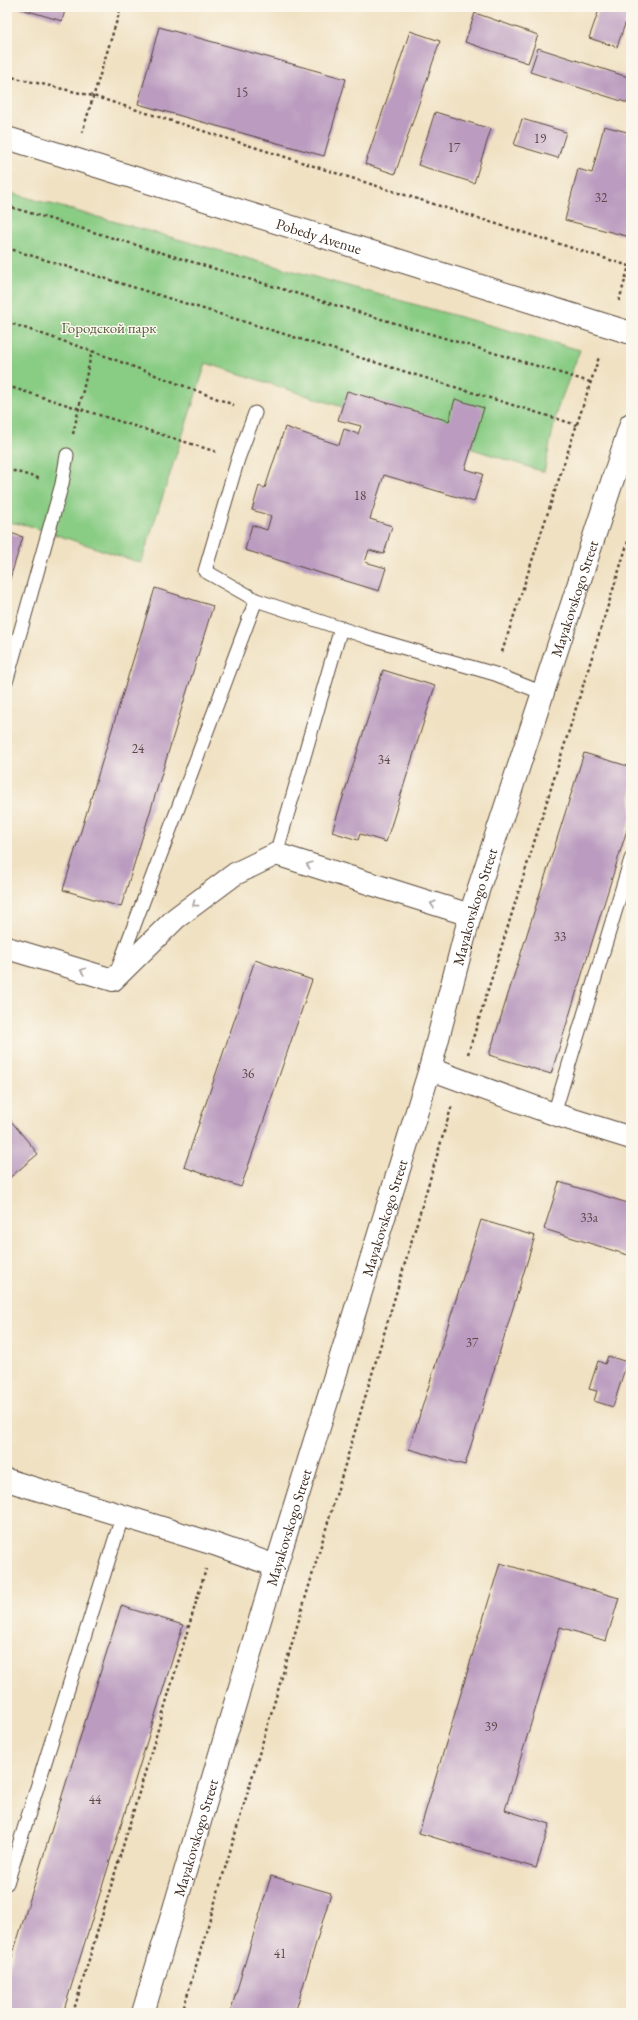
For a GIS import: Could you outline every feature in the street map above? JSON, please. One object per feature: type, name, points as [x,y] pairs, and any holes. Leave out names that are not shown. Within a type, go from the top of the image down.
[{"type":"street","name":"Pobedy Avenue","points":[[7,138],[631,333]]},
{"type":"street","name":"Mayakovskogo Street","points":[[143,2013],[276,1566],[430,1070],[470,915],[631,424]]},
{"type":"street","points":[[7,948],[113,980],[176,918],[235,874],[276,854],[470,915]]},
{"type":"street","points":[[430,1070],[554,1114],[631,1138]]},
{"type":"street","points":[[7,1480],[122,1517],[214,1544],[276,1566]]},
{"type":"lane","points":[[255,413],[238,459],[205,571],[256,600],[341,628],[494,674],[543,693]]},
{"type":"lane","points":[[7,679],[62,484],[67,455]]},
{"type":"lane","points":[[113,980],[256,600]]},
{"type":"lane","points":[[276,854],[341,628]]},
{"type":"lane","points":[[554,1114],[631,860]]},
{"type":"lane","points":[[7,1883],[122,1517]]},
{"type":"path","points":[[75,158],[121,7]]},
{"type":"path","points":[[7,76],[93,96],[629,266],[619,302]]},
{"type":"path","points":[[7,206],[590,382]]},
{"type":"path","points":[[7,248],[577,425]]},
{"type":"path","points":[[7,322],[92,351],[255,413]]},
{"type":"path","points":[[67,455],[80,410],[92,351]]},
{"type":"path","points":[[494,674],[599,356]]},
{"type":"path","points":[[7,386],[238,459]]},
{"type":"path","points":[[7,469],[62,484]]},
{"type":"path","points":[[182,2013],[460,1081],[631,532]]},
{"type":"path","points":[[73,2013],[214,1544]]},
{"type":"green space","name":"Городской парк","points":[[7,192],[580,350],[557,410],[544,472],[206,363],[141,563],[27,525],[7,522]]},
{"type":"building","points":[[15,7],[66,7],[62,21]]},
{"type":"building","points":[[600,7],[631,7],[617,47],[589,38]]},
{"type":"building","points":[[475,13],[538,35],[528,63],[465,42]]},
{"type":"building","points":[[159,27],[346,79],[324,156],[138,104]]},
{"type":"building","points":[[410,31],[440,41],[395,174],[365,164]]},
{"type":"building","points":[[538,48],[631,78],[631,104],[530,72]]},
{"type":"building","points":[[435,112],[491,129],[474,183],[418,165]]},
{"type":"building","points":[[522,119],[566,132],[558,158],[514,145]]},
{"type":"building","points":[[604,126],[631,133],[630,237],[565,220],[578,169],[592,173]]},
{"type":"building","points":[[347,391],[449,421],[455,399],[484,408],[465,469],[483,474],[474,502],[384,475],[370,519],[392,526],[384,554],[369,550],[365,562],[386,568],[379,591],[245,550],[252,525],[267,530],[271,516],[252,510],[259,486],[265,488],[285,427],[339,445],[344,429],[358,434],[361,426],[338,420]]},
{"type":"building","points":[[7,532],[23,537],[7,588]]},
{"type":"building","points":[[155,588],[213,606],[121,907],[63,890]]},
{"type":"building","points":[[383,670],[435,686],[386,842],[360,834],[358,840],[332,832]]},
{"type":"building","points":[[584,753],[631,767],[631,817],[551,1074],[489,1055]]},
{"type":"building","points":[[255,960],[312,980],[241,1187],[184,1167]]},
{"type":"building","points":[[7,1116],[38,1154],[7,1180]]},
{"type":"building","points":[[559,1182],[631,1204],[631,1256],[544,1229]]},
{"type":"building","points":[[481,1220],[535,1236],[465,1465],[409,1449]]},
{"type":"building","points":[[608,1356],[627,1362],[613,1407],[594,1401],[597,1391],[589,1389],[598,1361],[605,1364]]},
{"type":"building","points":[[500,1563],[619,1598],[606,1641],[560,1627],[505,1810],[550,1824],[536,1868],[419,1833]]},
{"type":"building","points":[[121,1606],[183,1625],[63,2013],[7,2013],[7,1973]]},
{"type":"building","points":[[271,1876],[331,1893],[295,2013],[230,2013]]}]
